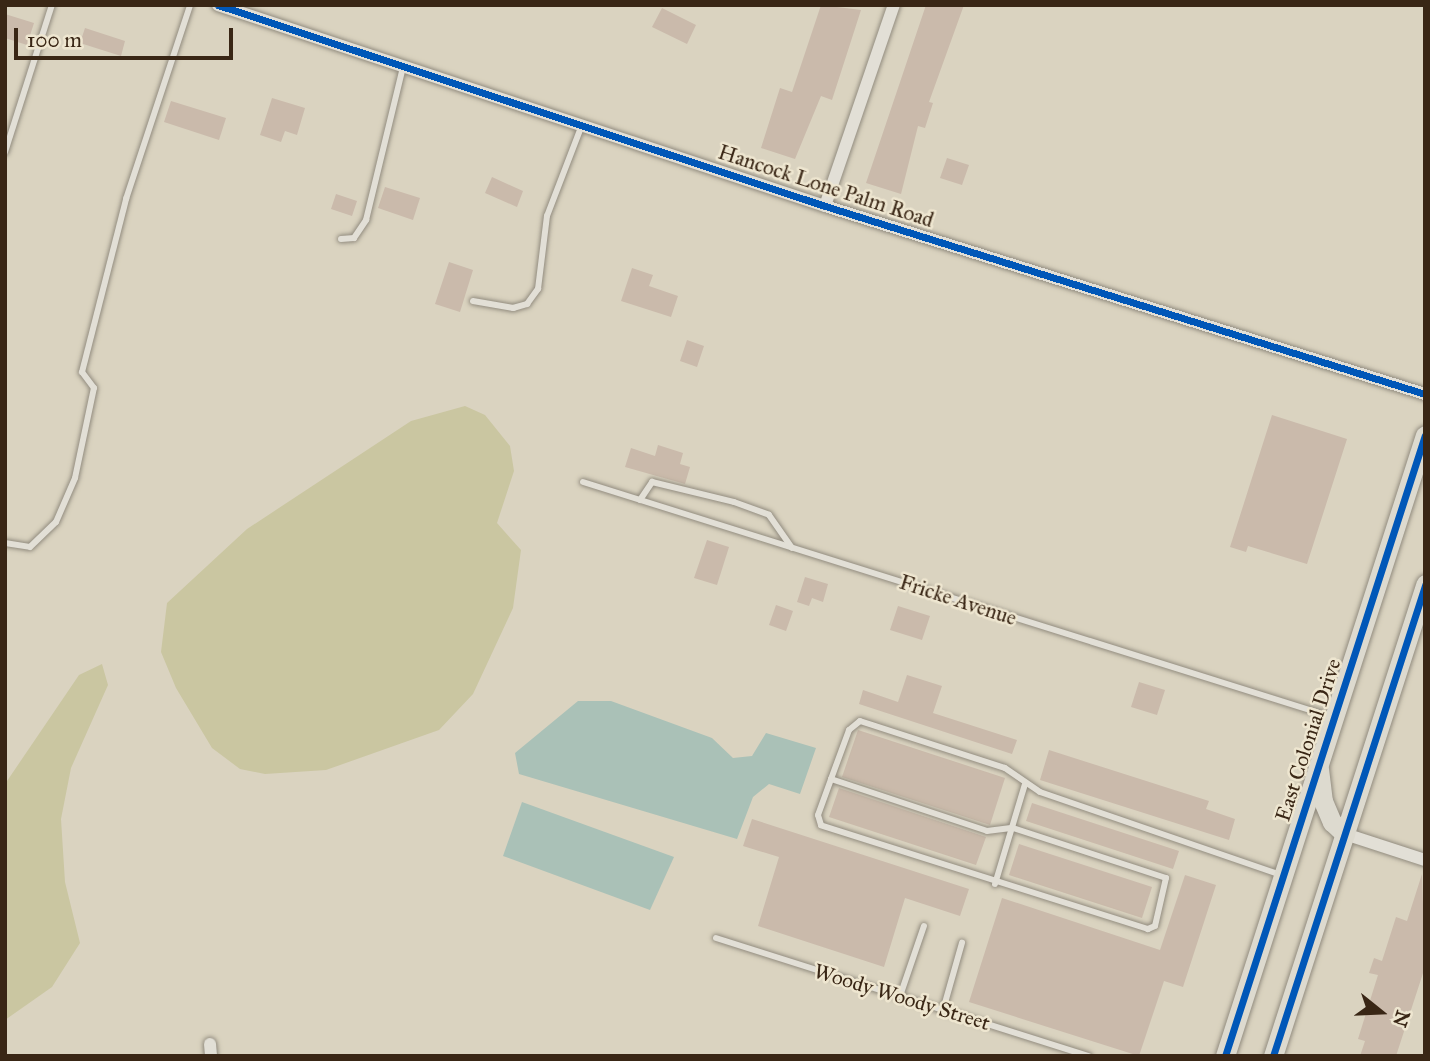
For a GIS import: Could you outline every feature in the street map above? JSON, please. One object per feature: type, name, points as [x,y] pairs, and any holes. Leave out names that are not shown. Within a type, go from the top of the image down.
[{"type":"highway","name":"East Colonial Drive","points":[[1226,1056],[1425,435]]},
{"type":"highway","points":[[1273,1056],[1425,584]]},
{"type":"highway","points":[[1318,765],[1323,801],[1332,822],[1345,834]]},
{"type":"street","name":"Hancock Lone Palm Road","points":[[218,5],[582,123],[825,206],[1425,394]]},
{"type":"street","points":[[825,206],[894,5]]},
{"type":"street","points":[[1345,834],[1425,860]]},
{"type":"lane","points":[[5,152],[52,5]]},
{"type":"lane","points":[[5,543],[30,547],[56,522],[75,478],[94,388],[82,372],[126,199],[190,5]]},
{"type":"lane","points":[[341,239],[354,238],[366,220],[403,65]]},
{"type":"lane","points":[[473,301],[513,308],[527,304],[538,289],[547,216],[582,123]]},
{"type":"lane","name":"Fricke Avenue","points":[[583,482],[1333,718]]},
{"type":"lane","points":[[640,500],[652,482],[734,502],[769,515],[792,548]]},
{"type":"lane","points":[[831,779],[987,831],[1013,828],[1166,878],[1155,926],[1148,929],[995,884],[821,825],[818,815],[831,779],[849,730],[860,720],[1005,768],[1025,784],[1283,876]]},
{"type":"lane","points":[[995,884],[1025,784]]},
{"type":"lane","points":[[900,996],[924,926]]},
{"type":"lane","name":"Woody Woody Street","points":[[716,938],[1089,1056]]},
{"type":"lane","points":[[943,1010],[962,943]]},
{"type":"shaded area","points":[[465,406],[485,415],[510,446],[514,471],[497,523],[521,550],[513,608],[473,694],[439,730],[326,770],[265,774],[240,769],[212,748],[176,688],[161,652],[167,603],[247,529],[411,421]]},
{"type":"shaded area","points":[[102,664],[108,685],[71,768],[61,819],[65,882],[80,943],[52,987],[5,1020],[5,784],[79,675]]},
{"type":"shaded area","points":[[578,701],[611,701],[712,738],[733,758],[752,756],[766,733],[816,748],[800,794],[769,784],[753,797],[737,839],[519,774],[515,753]]},
{"type":"shaded area","points":[[522,802],[674,857],[650,910],[503,856]]},
{"type":"building","points":[[821,5],[861,10],[832,100],[821,96],[795,159],[761,148],[780,88],[792,92]]},
{"type":"building","points":[[926,5],[964,5],[929,102],[933,103],[925,128],[918,126],[901,194],[866,183]]},
{"type":"building","points":[[662,8],[696,25],[687,44],[652,27]]},
{"type":"building","points":[[5,14],[34,23],[27,45],[5,38]]},
{"type":"building","points":[[85,28],[125,41],[121,56],[80,43]]},
{"type":"building","points":[[272,98],[305,108],[297,135],[285,131],[281,142],[260,135]]},
{"type":"building","points":[[171,101],[226,118],[219,140],[164,122]]},
{"type":"building","points":[[947,158],[969,165],[962,185],[940,178]]},
{"type":"building","points":[[492,177],[523,191],[517,207],[485,193]]},
{"type":"building","points":[[385,187],[420,198],[413,220],[378,208]]},
{"type":"building","points":[[336,194],[357,201],[352,216],[331,209]]},
{"type":"building","points":[[449,262],[473,270],[460,312],[435,304]]},
{"type":"building","points":[[632,268],[653,275],[649,286],[678,296],[671,317],[621,301]]},
{"type":"building","points":[[687,340],[704,346],[697,367],[680,361]]},
{"type":"building","points":[[1272,415],[1347,439],[1307,564],[1248,546],[1246,552],[1230,547]]},
{"type":"building","points":[[658,445],[683,453],[680,464],[690,467],[685,484],[625,467],[631,448],[655,456]]},
{"type":"building","points":[[707,540],[729,547],[717,585],[694,578]]},
{"type":"building","points":[[805,577],[828,584],[823,602],[812,598],[809,606],[797,602]]},
{"type":"building","points":[[776,605],[793,611],[786,631],[769,625]]},
{"type":"building","points":[[898,606],[930,616],[922,640],[890,630]]},
{"type":"building","points":[[907,675],[942,686],[933,713],[1017,740],[1012,754],[859,704],[863,690],[898,702]]},
{"type":"building","points":[[1139,682],[1165,690],[1157,715],[1131,707]]},
{"type":"building","points":[[858,730],[1005,778],[990,825],[842,777]]},
{"type":"building","points":[[1049,750],[1209,801],[1206,809],[1235,819],[1229,840],[1040,780]]},
{"type":"building","points":[[839,788],[986,837],[976,865],[829,817]]},
{"type":"building","points":[[1032,803],[1179,851],[1173,869],[1026,821]]},
{"type":"building","points":[[752,819],[969,889],[960,916],[905,898],[884,967],[758,926],[779,857],[743,846]]},
{"type":"building","points":[[1019,844],[1152,887],[1142,918],[1009,875]]},
{"type":"building","points":[[1422,874],[1425,967],[1396,1056],[1360,1056],[1365,1041],[1358,1039],[1378,975],[1369,973],[1374,958],[1382,961],[1396,917],[1407,921]]},
{"type":"building","points":[[1185,875],[1216,885],[1183,987],[1164,981],[1139,1056],[969,1002],[1002,898],[1160,950]]},
{"type":"cycle path","points":[[218,5],[825,206],[1425,394]]},
{"type":"cycle path","points":[[1225,1056],[1425,435]]},
{"type":"cycle path","points":[[1273,1056],[1425,584]]}]
